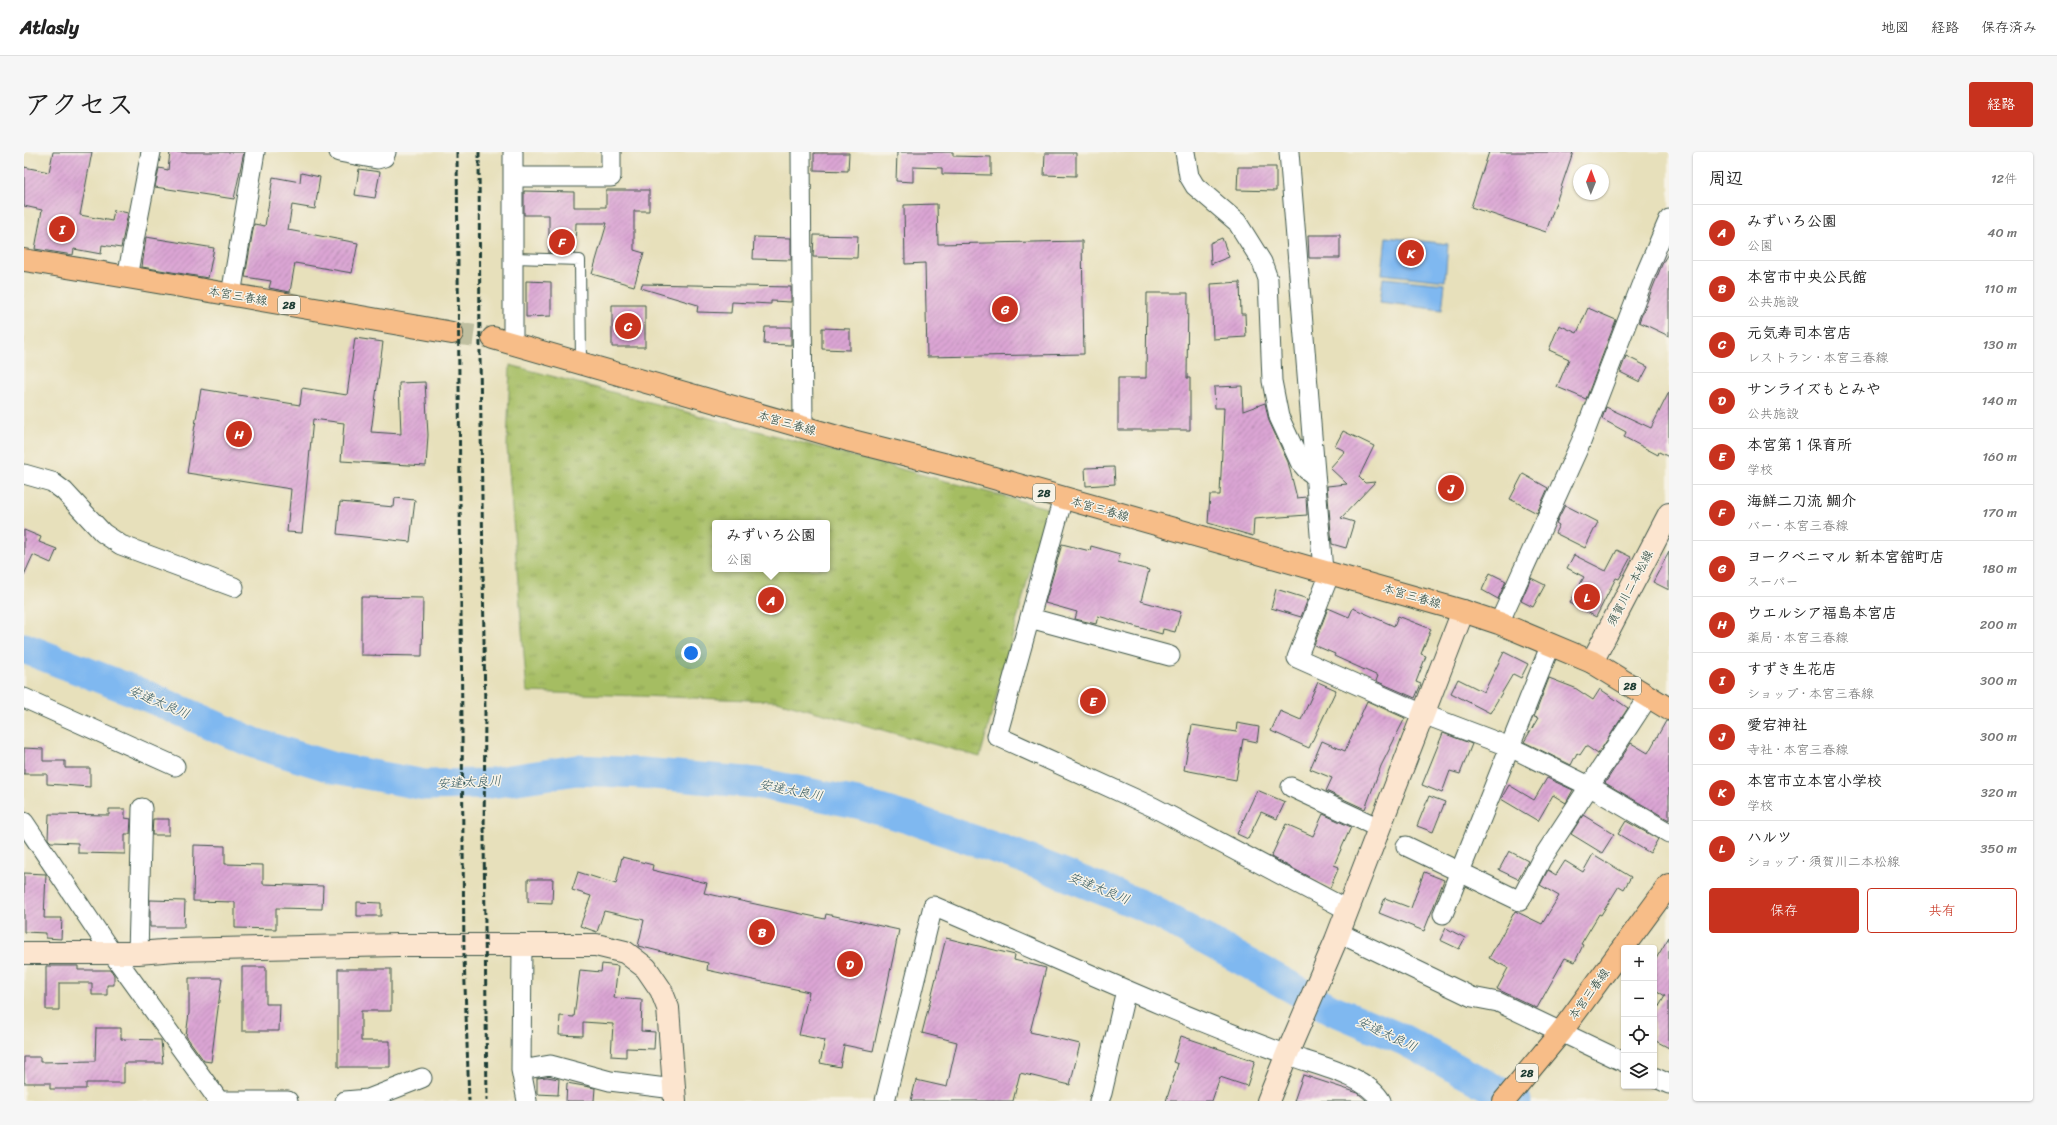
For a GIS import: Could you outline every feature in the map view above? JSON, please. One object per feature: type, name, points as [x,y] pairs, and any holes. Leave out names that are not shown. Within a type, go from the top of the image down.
[{"type":"main road","name":"本宮三春線","points":[[25,263],[127,277],[452,333]]},
{"type":"main road","name":"本宮三春線","points":[[492,338],[803,427],[955,467],[1463,610],[1499,623],[1592,662],[1669,709]]},
{"type":"main road","name":"本宮三春線","points":[[1504,1101],[1556,1039],[1669,885]]},
{"type":"street","points":[[127,277],[151,152]]},
{"type":"street","points":[[231,295],[256,152]]},
{"type":"street","points":[[339,152],[377,159],[384,157],[386,152]]},
{"type":"street","points":[[514,152],[514,344]]},
{"type":"street","points":[[514,177],[611,177],[611,152]]},
{"type":"street","points":[[801,152],[803,427]]},
{"type":"street","points":[[1185,152],[1189,176],[1195,186],[1237,222],[1262,262],[1268,279],[1272,381],[1279,417],[1300,462],[1315,476]]},
{"type":"street","points":[[1288,152],[1315,476],[1327,572],[1297,658],[1423,714],[1510,747],[1589,786],[1669,833]]},
{"type":"street","points":[[1499,623],[1581,442],[1645,275],[1669,221]]},
{"type":"street","points":[[24,474],[52,482],[64,491],[103,533],[120,545],[234,586]]},
{"type":"street","points":[[1063,498],[997,736],[1153,807],[1348,910]]},
{"type":"street","name":"須賀川二本松線","points":[[1592,662],[1669,514]]},
{"type":"street","points":[[1268,1101],[1286,1054],[1338,936],[1463,610]]},
{"type":"street","points":[[1030,618],[1170,656]]},
{"type":"street","points":[[1443,914],[1550,644]]},
{"type":"street","points":[[1406,846],[1459,873],[1520,901],[1541,860],[1648,697]]},
{"type":"street","points":[[24,698],[175,766]]},
{"type":"street","points":[[1291,786],[1379,828]]},
{"type":"street","points":[[138,953],[142,808]]},
{"type":"street","points":[[24,822],[112,953],[219,1101]]},
{"type":"street","points":[[886,1101],[933,906],[1126,990],[1286,1054],[1342,1072],[1377,1093],[1381,1101]]},
{"type":"street","points":[[1338,936],[1472,997],[1498,1002],[1556,1039],[1621,1061]]},
{"type":"street","points":[[24,952],[138,953],[183,950],[596,944],[625,952],[646,968],[661,990],[668,1008],[674,1095],[610,1081],[550,1065],[521,1070]]},
{"type":"street","points":[[522,945],[521,1070],[527,1101]]},
{"type":"street","points":[[1099,1101],[1126,990]]},
{"type":"street","points":[[344,1101],[368,1100],[422,1078]]},
{"type":"street","points":[[1657,1078],[1669,1084]]},
{"type":"street","points":[[225,1101],[288,1101]]},
{"type":"lane","points":[[513,258],[580,260],[581,363]]},
{"type":"green space","points":[[510,365],[1047,508],[980,757],[777,701],[527,692],[507,447]]},
{"type":"water","points":[[1386,237],[1448,244],[1445,281],[1382,274]]},
{"type":"water","points":[[1383,278],[1445,284],[1442,310],[1380,302]]},
{"type":"building","points":[[53,152],[92,152],[80,215],[112,221],[114,210],[128,213],[121,248],[102,245],[101,254],[74,249],[73,255],[35,249],[42,210],[24,206],[24,167],[49,172]]},
{"type":"building","points":[[170,152],[244,152],[234,199],[155,187],[159,168],[168,170]]},
{"type":"building","points":[[897,152],[953,152],[953,156],[991,157],[991,175],[942,174],[942,168],[913,167],[913,182],[896,181]]},
{"type":"building","points":[[1489,152],[1573,152],[1546,232],[1471,207]]},
{"type":"building","points":[[814,153],[849,153],[848,171],[814,170]]},
{"type":"building","points":[[1045,153],[1076,153],[1076,176],[1044,175]]},
{"type":"building","points":[[1238,167],[1276,167],[1276,191],[1237,190]]},
{"type":"building","points":[[359,169],[380,172],[375,198],[355,195]]},
{"type":"building","points":[[301,173],[320,177],[315,209],[292,205],[288,230],[358,243],[352,273],[295,263],[290,292],[269,288],[271,281],[245,277],[254,224],[265,226],[273,177],[300,182]]},
{"type":"building","points":[[606,190],[649,190],[649,211],[634,211],[634,250],[644,253],[634,286],[592,274],[607,223],[576,223],[575,253],[549,253],[549,215],[524,215],[524,191],[574,192],[574,207],[606,207]]},
{"type":"building","points":[[937,204],[938,244],[1082,241],[1084,354],[927,357],[925,263],[905,264],[904,205]]},
{"type":"building","points":[[814,235],[858,236],[857,258],[813,257]]},
{"type":"building","points":[[1308,235],[1340,235],[1340,258],[1309,258]]},
{"type":"building","points":[[146,237],[214,248],[208,278],[142,267]]},
{"type":"building","points":[[754,237],[791,238],[791,260],[753,259]]},
{"type":"building","points":[[1222,238],[1229,257],[1211,264],[1210,243]]},
{"type":"building","points":[[1669,252],[1669,336],[1639,322],[1663,262]]},
{"type":"building","points":[[526,281],[551,282],[551,316],[526,317]]},
{"type":"building","points":[[1240,282],[1241,314],[1245,314],[1246,337],[1213,339],[1211,284]]},
{"type":"building","points":[[642,284],[791,287],[791,302],[771,301],[771,304],[732,302],[731,313],[697,312],[698,305],[641,288]]},
{"type":"building","points":[[1147,293],[1188,293],[1187,378],[1190,378],[1190,430],[1118,430],[1118,378],[1146,378]]},
{"type":"building","points":[[612,305],[645,305],[645,347],[612,347]]},
{"type":"building","points":[[1588,308],[1616,320],[1586,399],[1557,387],[1569,359],[1549,350],[1559,325],[1577,333]]},
{"type":"building","points":[[765,327],[791,327],[791,345],[764,344]]},
{"type":"building","points":[[822,328],[850,329],[850,350],[822,349]]},
{"type":"building","points":[[355,338],[383,342],[371,432],[401,434],[399,383],[425,382],[428,435],[426,466],[341,461],[344,423],[313,419],[302,533],[287,532],[291,489],[187,473],[201,389],[300,405],[302,388],[347,395]]},
{"type":"building","points":[[1626,356],[1648,367],[1640,382],[1620,372]]},
{"type":"building","points":[[1242,386],[1243,411],[1265,403],[1269,421],[1288,462],[1297,498],[1306,497],[1307,515],[1254,519],[1253,536],[1208,523],[1210,495],[1220,495],[1224,408],[1215,408],[1214,387]]},
{"type":"building","points":[[1669,392],[1669,457],[1659,452],[1658,455],[1624,437],[1626,432],[1602,419],[1606,407],[1651,428]]},
{"type":"building","points":[[1343,431],[1374,446],[1359,477],[1365,483],[1375,482],[1341,518],[1354,522],[1346,548],[1332,544],[1327,486],[1347,484],[1330,468],[1345,451],[1335,446]]},
{"type":"building","points":[[1114,467],[1115,484],[1086,486],[1085,468]]},
{"type":"building","points":[[1523,474],[1548,488],[1537,513],[1510,499]]},
{"type":"building","points":[[395,498],[415,500],[410,542],[337,534],[340,502],[394,507]]},
{"type":"building","points":[[1565,505],[1598,522],[1585,548],[1555,533],[1559,525],[1556,523]]},
{"type":"building","points":[[24,530],[41,537],[39,542],[57,549],[51,563],[33,555],[24,575]]},
{"type":"building","points":[[1062,544],[1090,551],[1091,546],[1120,554],[1118,562],[1149,570],[1141,601],[1181,612],[1175,632],[1163,629],[1162,634],[1098,616],[1096,624],[1075,619],[1077,612],[1045,603]]},
{"type":"building","points":[[1617,550],[1631,557],[1619,579],[1616,578],[1596,617],[1570,603],[1584,577],[1567,568],[1574,555],[1606,571]]},
{"type":"building","points":[[1669,552],[1669,590],[1653,582]]},
{"type":"building","points":[[1490,573],[1506,581],[1498,599],[1482,590]]},
{"type":"building","points":[[1531,578],[1545,585],[1533,607],[1521,601]]},
{"type":"building","points":[[1276,589],[1308,599],[1301,617],[1271,608]]},
{"type":"building","points":[[361,597],[423,598],[422,656],[361,655]]},
{"type":"building","points":[[1328,608],[1349,617],[1353,608],[1394,626],[1398,616],[1431,629],[1421,654],[1426,656],[1416,682],[1421,684],[1415,698],[1376,681],[1378,676],[1314,645]]},
{"type":"building","points":[[1504,652],[1528,664],[1521,678],[1513,674],[1490,713],[1451,693],[1458,679],[1484,692]]},
{"type":"building","points":[[1549,678],[1575,688],[1593,700],[1600,689],[1628,708],[1598,754],[1586,746],[1580,755],[1577,753],[1571,765],[1524,742],[1538,718],[1534,717]]},
{"type":"building","points":[[1318,682],[1336,690],[1309,748],[1271,731],[1280,711],[1301,720]]},
{"type":"building","points":[[1367,701],[1405,718],[1381,766],[1365,809],[1326,791],[1332,778],[1310,769],[1322,741],[1345,751]]},
{"type":"building","points":[[1666,721],[1669,721],[1669,820],[1605,783],[1631,743],[1648,753]]},
{"type":"building","points":[[1237,723],[1259,727],[1257,742],[1243,739],[1236,780],[1184,770],[1192,725],[1236,732]]},
{"type":"building","points":[[1443,733],[1472,744],[1460,774],[1450,771],[1442,793],[1422,785]]},
{"type":"building","points":[[24,748],[43,749],[43,761],[65,761],[65,768],[90,768],[90,787],[47,784],[47,774],[24,774]]},
{"type":"building","points":[[1547,778],[1573,790],[1566,803],[1553,795],[1538,821],[1501,799],[1509,785],[1534,800]]},
{"type":"building","points":[[1257,790],[1285,802],[1277,819],[1261,812],[1248,839],[1237,834]]},
{"type":"building","points":[[1429,796],[1445,802],[1433,832],[1417,826]]},
{"type":"building","points":[[109,809],[125,809],[125,818],[131,819],[130,834],[125,834],[125,854],[78,853],[78,843],[51,842],[48,839],[49,814],[109,815]]},
{"type":"building","points":[[1323,814],[1351,827],[1334,865],[1339,867],[1330,888],[1271,857],[1286,824],[1313,836]]},
{"type":"building","points":[[1583,815],[1614,834],[1602,853],[1571,834]]},
{"type":"building","points":[[153,819],[169,819],[169,835],[152,835]]},
{"type":"building","points":[[1626,821],[1658,839],[1650,853],[1618,834]]},
{"type":"building","points":[[194,845],[225,846],[225,864],[263,865],[263,884],[323,886],[322,909],[276,908],[276,929],[235,928],[235,902],[193,901]]},
{"type":"building","points":[[1509,851],[1528,861],[1518,879],[1499,870]]},
{"type":"building","points":[[1593,854],[1631,877],[1624,889],[1619,886],[1601,915],[1599,914],[1581,944],[1583,945],[1575,962],[1565,958],[1537,1008],[1497,989],[1508,968],[1489,958],[1515,911],[1542,924],[1559,896],[1540,885],[1548,870],[1556,875],[1565,861],[1583,872]]},
{"type":"building","points":[[622,857],[653,865],[652,870],[707,883],[704,893],[825,919],[826,914],[899,930],[873,1051],[844,1045],[840,1067],[820,1063],[825,1040],[799,1035],[809,992],[707,970],[708,963],[638,946],[644,920],[604,911],[597,932],[580,926],[591,896],[572,890],[578,872],[616,884]]},
{"type":"building","points":[[1424,872],[1444,880],[1424,931],[1379,913],[1385,898],[1411,908]]},
{"type":"building","points":[[24,873],[46,874],[44,918],[62,918],[61,939],[46,938],[46,933],[24,932]]},
{"type":"building","points":[[528,879],[553,879],[552,903],[528,902]]},
{"type":"building","points":[[150,900],[185,901],[184,927],[150,927]]},
{"type":"building","points":[[357,902],[381,903],[381,916],[357,916]]},
{"type":"building","points":[[1446,928],[1465,938],[1459,949],[1440,940]]},
{"type":"building","points":[[1669,937],[1669,1048],[1657,1042],[1657,1010],[1665,996],[1657,991],[1657,957]]},
{"type":"building","points":[[946,938],[1015,955],[1014,960],[1046,968],[1030,1032],[1080,1044],[1070,1085],[1020,1073],[1013,1101],[911,1101],[916,1080],[947,1087],[957,1042],[922,1033]]},
{"type":"building","points":[[602,964],[618,966],[614,998],[642,1000],[641,1031],[655,1032],[654,1049],[626,1048],[626,1057],[611,1056],[613,1024],[583,1022],[583,1036],[559,1035],[560,1016],[574,1017],[580,970],[601,972]]},
{"type":"building","points":[[46,966],[78,966],[78,970],[111,970],[114,975],[114,985],[107,985],[107,995],[92,995],[92,983],[59,983],[59,1010],[46,1010]]},
{"type":"building","points":[[242,967],[266,967],[266,1004],[280,1004],[279,1031],[242,1031]]},
{"type":"building","points":[[338,969],[391,969],[391,1011],[361,1011],[361,1041],[390,1041],[390,1067],[338,1067]]},
{"type":"building","points":[[189,978],[222,978],[211,1062],[204,1061],[186,1036],[189,1013]]},
{"type":"building","points":[[96,1028],[121,1028],[121,1039],[161,1040],[163,1063],[124,1063],[124,1083],[86,1083],[86,1089],[50,1089],[50,1083],[24,1083],[24,1057],[40,1057],[40,1062],[95,1061]]},
{"type":"building","points":[[1181,1036],[1255,1061],[1247,1086],[1220,1077],[1212,1101],[1166,1101],[1178,1064],[1173,1062]]},
{"type":"building","points":[[1303,1075],[1358,1093],[1367,1101],[1294,1101]]},
{"type":"building","points":[[547,1077],[559,1079],[558,1095],[537,1094],[537,1078]]},
{"type":"building","points":[[567,1083],[595,1088],[594,1101],[566,1101]]},
{"type":"waterway","name":"安達太良川","points":[[24,648],[147,696],[254,743],[334,768],[425,785],[484,784],[577,770],[642,773],[757,783],[857,803],[917,821],[1016,855],[1146,907],[1331,1009],[1404,1040],[1516,1101]]},
{"type":"tunnel","points":[[452,333],[493,338]]},
{"type":"railway","points":[[457,152],[464,956],[469,1101]]},
{"type":"railway","points":[[479,152],[485,712],[484,837],[487,1101]]},
{"type":"place","name":"すずき生花店","points":[[62,229]]},
{"type":"place","name":"海鮮二刀流 鯛介","points":[[562,242]]},
{"type":"place","name":"本宮市立本宮小学校","points":[[1411,253]]},
{"type":"place","name":"ヨークベニマル 新本宮舘町店","points":[[1005,309]]},
{"type":"place","name":"元気寿司本宮店","points":[[628,326]]},
{"type":"place","name":"ウエルシア福島本宮店","points":[[239,434]]},
{"type":"place","name":"愛宕神社","points":[[1451,488]]},
{"type":"place","name":"ハルツ","points":[[1587,597]]},
{"type":"place","name":"みずいろ公園","points":[[771,600]]},
{"type":"place","name":"本宮第１保育所","points":[[1093,701]]},
{"type":"place","name":"本宮市中央公民館","points":[[762,932]]},
{"type":"place","name":"サンライズもとみや","points":[[850,964]]}]
